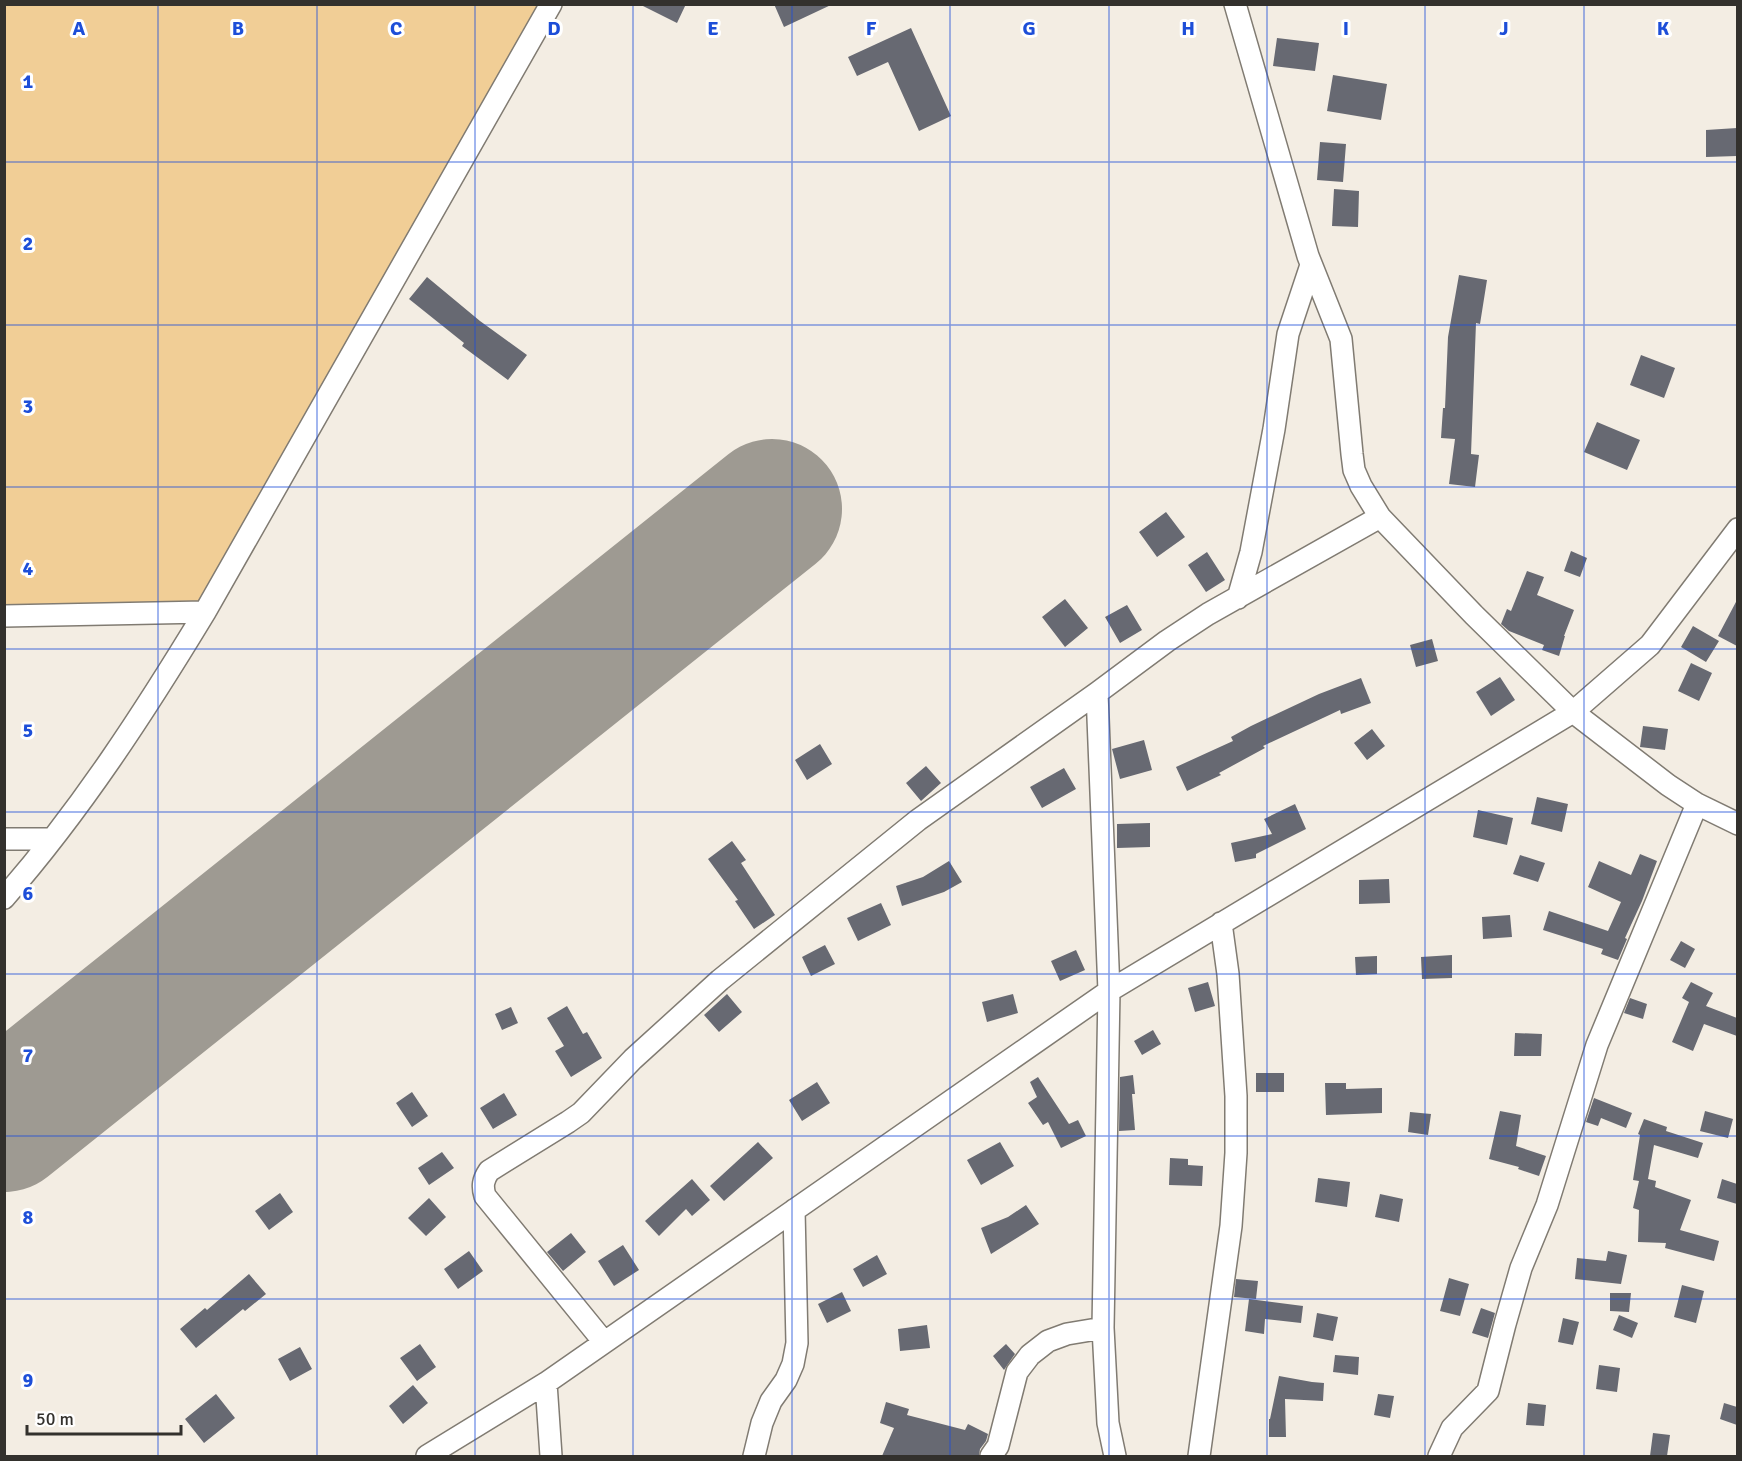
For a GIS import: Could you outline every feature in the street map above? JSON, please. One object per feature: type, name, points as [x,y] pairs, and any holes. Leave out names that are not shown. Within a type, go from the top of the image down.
[{"type":"street","points":[[4,898],[52,839],[150,702],[205,612],[551,4]]},
{"type":"street","points":[[1235,4],[1311,265],[1341,339],[1354,470],[1361,486],[1380,517],[1474,615],[1573,711],[1668,785],[1697,804],[1737,824]]},
{"type":"street","points":[[1238,598],[1253,541],[1274,429],[1288,334],[1311,265]]},
{"type":"street","points":[[604,1342],[485,1196],[482,1188],[484,1178],[489,1171],[580,1113],[633,1059],[720,980],[918,820],[1208,614],[1380,517]]},
{"type":"street","points":[[427,1456],[546,1383],[1109,991],[1573,711],[1650,645],[1737,530]]},
{"type":"street","points":[[4,616],[205,612]]},
{"type":"street","points":[[1097,693],[1109,991],[1103,1328],[1108,1423],[1115,1456]]},
{"type":"street","points":[[1439,1456],[1452,1428],[1488,1391],[1504,1324],[1521,1268],[1547,1204],[1597,1046],[1697,804]]},
{"type":"street","points":[[4,839],[52,839]]},
{"type":"street","points":[[1200,1456],[1231,1226],[1236,1153],[1236,1096],[1229,985],[1221,923]]},
{"type":"street","points":[[754,1456],[762,1423],[771,1401],[786,1380],[793,1364],[798,1342],[794,1210]]},
{"type":"street","points":[[991,1456],[998,1446],[1017,1372],[1030,1355],[1048,1341],[1067,1334],[1103,1328]]},
{"type":"street","points":[[546,1383],[551,1456]]},
{"type":"shaded area","points":[[4,5],[546,5],[207,607],[5,612]]},
{"type":"building","points":[[639,4],[686,4],[677,23]]},
{"type":"building","points":[[774,4],[833,4],[784,27]]},
{"type":"building","points":[[911,28],[951,116],[919,131],[888,62],[857,76],[848,57]]},
{"type":"building","points":[[1277,38],[1319,43],[1315,71],[1273,66]]},
{"type":"building","points":[[1333,75],[1387,84],[1381,120],[1327,111]]},
{"type":"building","points":[[1737,128],[1737,156],[1706,157],[1706,130]]},
{"type":"building","points":[[1320,142],[1346,144],[1343,182],[1317,180]]},
{"type":"building","points":[[1334,189],[1359,191],[1358,227],[1332,226]]},
{"type":"building","points":[[1459,275],[1487,280],[1480,324],[1476,323],[1471,454],[1479,455],[1475,487],[1449,484],[1455,439],[1441,438],[1443,408],[1445,408],[1448,337]]},
{"type":"building","points":[[427,277],[480,321],[527,355],[508,380],[462,346],[464,343],[409,299]]},
{"type":"building","points":[[1641,355],[1675,368],[1664,398],[1630,385]]},
{"type":"building","points":[[1597,422],[1640,440],[1627,470],[1584,452]]},
{"type":"building","points":[[1166,512],[1185,537],[1157,557],[1139,532]]},
{"type":"building","points":[[1571,551],[1587,558],[1580,577],[1564,571]]},
{"type":"building","points":[[1207,552],[1225,580],[1206,592],[1188,565]]},
{"type":"building","points":[[1527,571],[1544,577],[1537,595],[1574,610],[1559,656],[1542,650],[1544,645],[1509,631],[1501,624],[1507,609],[1511,611]]},
{"type":"building","points":[[1065,599],[1088,628],[1065,647],[1042,617]]},
{"type":"building","points":[[1737,600],[1737,646],[1718,636]]},
{"type":"building","points":[[1127,605],[1142,630],[1120,643],[1105,617]]},
{"type":"building","points":[[1693,626],[1719,641],[1706,662],[1681,647]]},
{"type":"building","points":[[1432,639],[1438,661],[1416,667],[1410,645]]},
{"type":"building","points":[[1691,663],[1712,673],[1699,701],[1678,691]]},
{"type":"building","points":[[1500,677],[1515,700],[1491,716],[1476,692]]},
{"type":"building","points":[[1361,678],[1371,703],[1341,714],[1340,710],[1263,746],[1265,748],[1219,773],[1221,775],[1187,791],[1176,767],[1233,741],[1231,737],[1251,726],[1319,694]]},
{"type":"building","points":[[1643,726],[1668,729],[1665,750],[1640,747]]},
{"type":"building","points":[[1372,729],[1385,746],[1367,760],[1354,743]]},
{"type":"building","points":[[1144,740],[1152,770],[1120,779],[1112,749]]},
{"type":"building","points":[[820,744],[832,764],[807,780],[795,760]]},
{"type":"building","points":[[926,766],[941,783],[921,801],[906,783]]},
{"type":"building","points":[[1064,768],[1076,789],[1042,808],[1030,787]]},
{"type":"building","points":[[1537,797],[1568,804],[1562,832],[1531,824]]},
{"type":"building","points":[[1295,804],[1306,829],[1256,854],[1256,858],[1235,862],[1231,843],[1272,834],[1264,819]]},
{"type":"building","points":[[1478,810],[1513,818],[1507,845],[1473,837]]},
{"type":"building","points":[[1150,823],[1150,847],[1117,848],[1117,824]]},
{"type":"building","points":[[732,841],[746,860],[741,863],[775,915],[754,929],[735,901],[738,900],[708,859]]},
{"type":"building","points":[[1640,854],[1657,861],[1618,960],[1601,954],[1603,949],[1543,930],[1549,911],[1608,931],[1621,902],[1588,887],[1599,861],[1631,875]]},
{"type":"building","points":[[1520,855],[1545,863],[1538,882],[1513,874]]},
{"type":"building","points":[[949,861],[962,882],[944,892],[902,906],[896,886],[923,877]]},
{"type":"building","points":[[1389,879],[1390,903],[1359,904],[1359,880]]},
{"type":"building","points":[[881,903],[891,925],[858,941],[847,918]]},
{"type":"building","points":[[1510,915],[1512,937],[1483,939],[1482,917]]},
{"type":"building","points":[[1681,941],[1695,949],[1685,968],[1670,960]]},
{"type":"building","points":[[825,945],[835,964],[811,976],[802,957]]},
{"type":"building","points":[[1076,950],[1085,970],[1060,981],[1051,961]]},
{"type":"building","points":[[1452,955],[1452,978],[1422,979],[1421,957]]},
{"type":"building","points":[[1377,956],[1377,974],[1356,975],[1355,957]]},
{"type":"building","points":[[1208,982],[1215,1006],[1195,1012],[1188,988]]},
{"type":"building","points":[[1691,982],[1713,993],[1706,1006],[1737,1018],[1737,1036],[1704,1024],[1693,1051],[1672,1042],[1689,1002],[1682,998]]},
{"type":"building","points":[[727,994],[742,1012],[719,1032],[704,1015]]},
{"type":"building","points":[[1013,994],[1018,1013],[987,1022],[982,1002]]},
{"type":"building","points":[[1630,998],[1647,1004],[1643,1019],[1624,1013]]},
{"type":"building","points":[[567,1006],[583,1034],[587,1032],[602,1058],[571,1077],[555,1051],[564,1046],[547,1018]]},
{"type":"building","points":[[511,1007],[518,1023],[502,1030],[495,1014]]},
{"type":"building","points":[[1153,1030],[1161,1044],[1142,1055],[1134,1041]]},
{"type":"building","points":[[1515,1033],[1542,1034],[1541,1056],[1514,1056]]},
{"type":"building","points":[[1256,1073],[1284,1073],[1284,1092],[1256,1092]]},
{"type":"building","points":[[1133,1075],[1135,1130],[1119,1131],[1120,1077]]},
{"type":"building","points":[[1038,1077],[1069,1124],[1078,1120],[1086,1136],[1061,1148],[1048,1122],[1043,1125],[1028,1103],[1037,1097],[1030,1082]]},
{"type":"building","points":[[817,1082],[830,1103],[802,1121],[789,1100]]},
{"type":"building","points":[[1325,1083],[1346,1083],[1346,1089],[1382,1088],[1382,1113],[1326,1115]]},
{"type":"building","points":[[412,1092],[428,1116],[412,1127],[396,1103]]},
{"type":"building","points":[[504,1093],[517,1115],[493,1129],[480,1108]]},
{"type":"building","points":[[1594,1098],[1632,1113],[1626,1128],[1601,1118],[1598,1126],[1586,1122]]},
{"type":"building","points":[[1500,1111],[1521,1115],[1516,1146],[1546,1156],[1539,1176],[1518,1169],[1519,1167],[1489,1159]]},
{"type":"building","points":[[1705,1111],[1733,1119],[1728,1138],[1700,1131]]},
{"type":"building","points":[[1410,1112],[1431,1114],[1428,1135],[1408,1132]]},
{"type":"building","points":[[1644,1119],[1667,1127],[1666,1131],[1703,1143],[1698,1158],[1654,1145],[1648,1179],[1656,1181],[1655,1187],[1691,1200],[1680,1230],[1719,1241],[1714,1261],[1665,1248],[1666,1243],[1638,1242],[1639,1210],[1633,1208],[1639,1181],[1633,1180],[1640,1135],[1638,1134]]},
{"type":"building","points":[[758,1142],[773,1158],[724,1201],[710,1186]]},
{"type":"building","points":[[1000,1142],[1014,1166],[981,1185],[967,1160]]},
{"type":"building","points":[[442,1152],[454,1168],[429,1185],[418,1168]]},
{"type":"building","points":[[1170,1158],[1188,1159],[1188,1165],[1203,1166],[1202,1186],[1169,1185]]},
{"type":"building","points":[[1318,1178],[1350,1182],[1347,1207],[1315,1202]]},
{"type":"building","points":[[692,1179],[710,1200],[692,1216],[686,1209],[659,1236],[645,1221]]},
{"type":"building","points":[[1722,1179],[1737,1184],[1737,1204],[1717,1198]]},
{"type":"building","points":[[280,1193],[293,1212],[269,1230],[255,1211]]},
{"type":"building","points":[[1380,1194],[1403,1199],[1399,1222],[1375,1217]]},
{"type":"building","points":[[429,1198],[446,1217],[426,1236],[408,1218]]},
{"type":"building","points":[[1026,1205],[1039,1224],[991,1254],[981,1228],[1008,1217]]},
{"type":"building","points":[[571,1233],[586,1252],[563,1271],[547,1252]]},
{"type":"building","points":[[623,1245],[639,1270],[614,1286],[598,1261]]},
{"type":"building","points":[[469,1251],[483,1271],[458,1289],[444,1269]]},
{"type":"building","points":[[1608,1251],[1627,1255],[1621,1284],[1575,1279],[1577,1258],[1606,1261]]},
{"type":"building","points":[[877,1255],[887,1274],[863,1287],[853,1269]]},
{"type":"building","points":[[249,1274],[266,1294],[245,1311],[243,1309],[196,1348],[180,1329],[205,1308],[207,1310]]},
{"type":"building","points":[[1449,1278],[1469,1284],[1460,1316],[1440,1311]]},
{"type":"building","points":[[1236,1279],[1258,1281],[1256,1299],[1234,1297]]},
{"type":"building","points":[[1682,1285],[1704,1291],[1696,1323],[1674,1317]]},
{"type":"building","points":[[842,1292],[851,1311],[827,1323],[818,1304]]},
{"type":"building","points":[[1610,1293],[1631,1293],[1629,1312],[1610,1311]]},
{"type":"building","points":[[1249,1299],[1303,1306],[1301,1323],[1265,1319],[1264,1334],[1245,1331]]},
{"type":"building","points":[[1481,1308],[1495,1313],[1488,1338],[1472,1333]]},
{"type":"building","points":[[1317,1313],[1338,1317],[1333,1341],[1313,1337]]},
{"type":"building","points":[[1619,1315],[1638,1323],[1632,1338],[1613,1330]]},
{"type":"building","points":[[1563,1318],[1579,1322],[1573,1345],[1558,1342]]},
{"type":"building","points":[[927,1325],[930,1348],[900,1351],[898,1329]]},
{"type":"building","points":[[420,1344],[436,1367],[417,1381],[400,1358]]},
{"type":"building","points":[[1006,1344],[1015,1354],[1004,1370],[993,1356]]},
{"type":"building","points":[[300,1347],[312,1369],[290,1381],[278,1359]]},
{"type":"building","points":[[1335,1355],[1359,1357],[1358,1375],[1333,1372]]},
{"type":"building","points":[[1599,1365],[1620,1368],[1617,1392],[1596,1389]]},
{"type":"building","points":[[1279,1376],[1324,1383],[1323,1401],[1285,1399],[1286,1437],[1269,1437],[1269,1419]]},
{"type":"building","points":[[413,1385],[428,1403],[403,1424],[389,1406]]},
{"type":"building","points":[[216,1394],[235,1418],[204,1443],[185,1419]]},
{"type":"building","points":[[1378,1394],[1394,1396],[1390,1418],[1374,1415]]},
{"type":"building","points":[[886,1402],[909,1409],[907,1415],[965,1430],[968,1424],[988,1434],[979,1456],[882,1456],[894,1428],[880,1423]]},
{"type":"building","points":[[1528,1403],[1546,1405],[1544,1426],[1526,1425]]},
{"type":"building","points":[[1724,1403],[1737,1407],[1737,1425],[1720,1419]]},
{"type":"building","points":[[1653,1433],[1670,1435],[1667,1456],[1650,1456]]},
{"type":"runway","points":[[4,1122],[772,509]]}]
